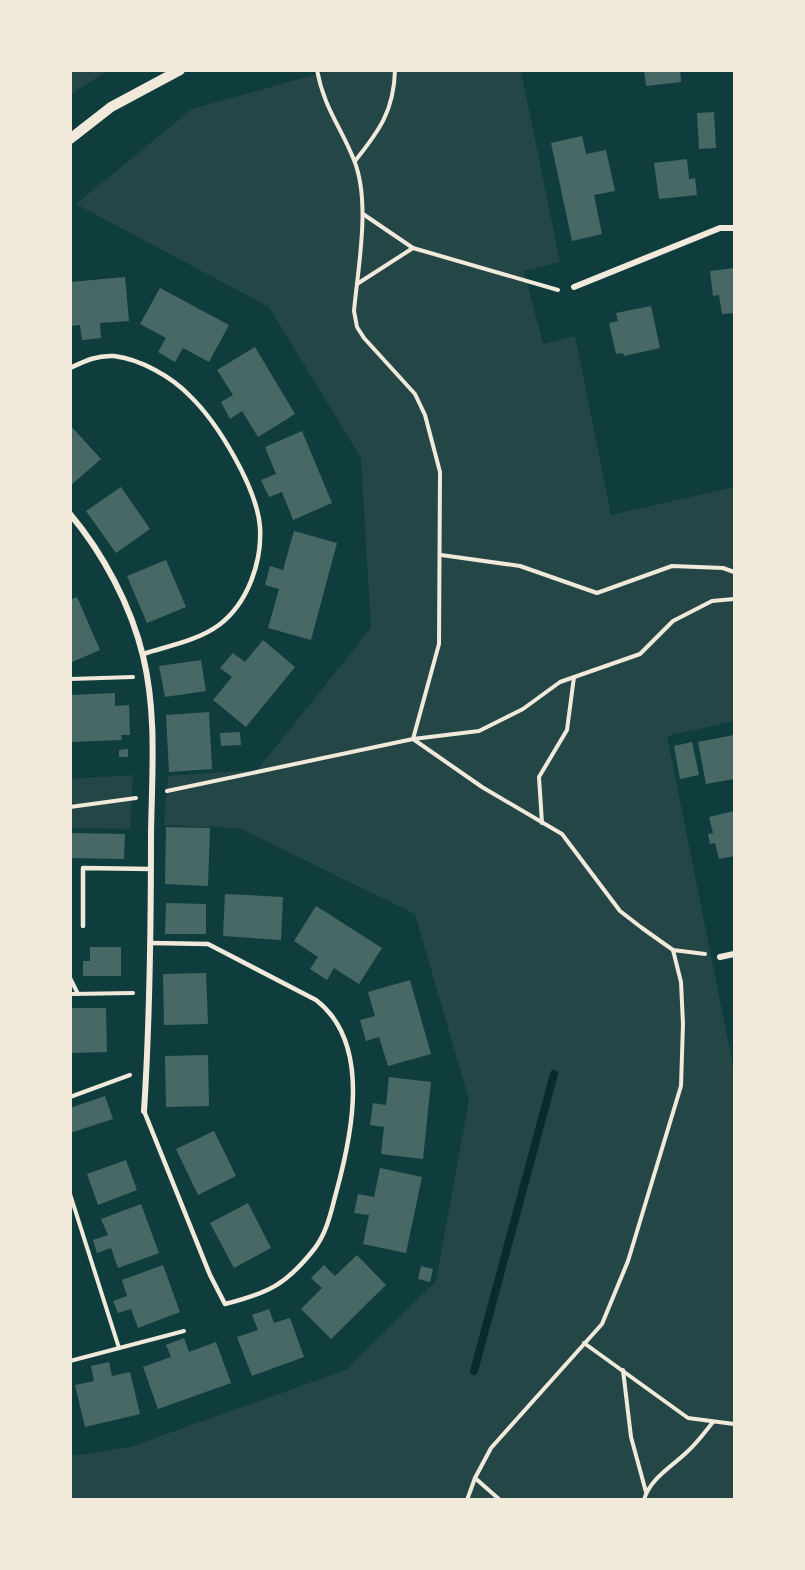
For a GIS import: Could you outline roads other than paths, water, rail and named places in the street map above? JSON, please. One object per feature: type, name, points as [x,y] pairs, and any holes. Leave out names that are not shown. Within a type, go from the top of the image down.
[{"type":"street","points":[[70,139],[111,107],[180,70]]},
{"type":"street","points":[[574,287],[720,228],[735,228]]},
{"type":"street","points":[[70,514],[73,523],[110,572],[143,654],[152,705],[150,943],[144,1111]]},
{"type":"street","points":[[720,957],[735,954]]},
{"type":"lane","points":[[70,368],[92,357],[114,356],[140,364],[171,380],[190,396],[220,436],[240,470],[255,506],[260,526],[258,552],[250,584],[236,608],[219,625],[197,638],[143,654]]},
{"type":"lane","points":[[83,926],[83,868],[151,869]]},
{"type":"lane","points":[[144,1111],[210,1275],[225,1304],[259,1296],[277,1287],[317,1246],[326,1228],[336,1194],[348,1149],[352,1100],[351,1070],[345,1039],[327,1009],[316,1000],[208,944],[150,943]]},
{"type":"waterway","points":[[474,1371],[554,1074]]}]
